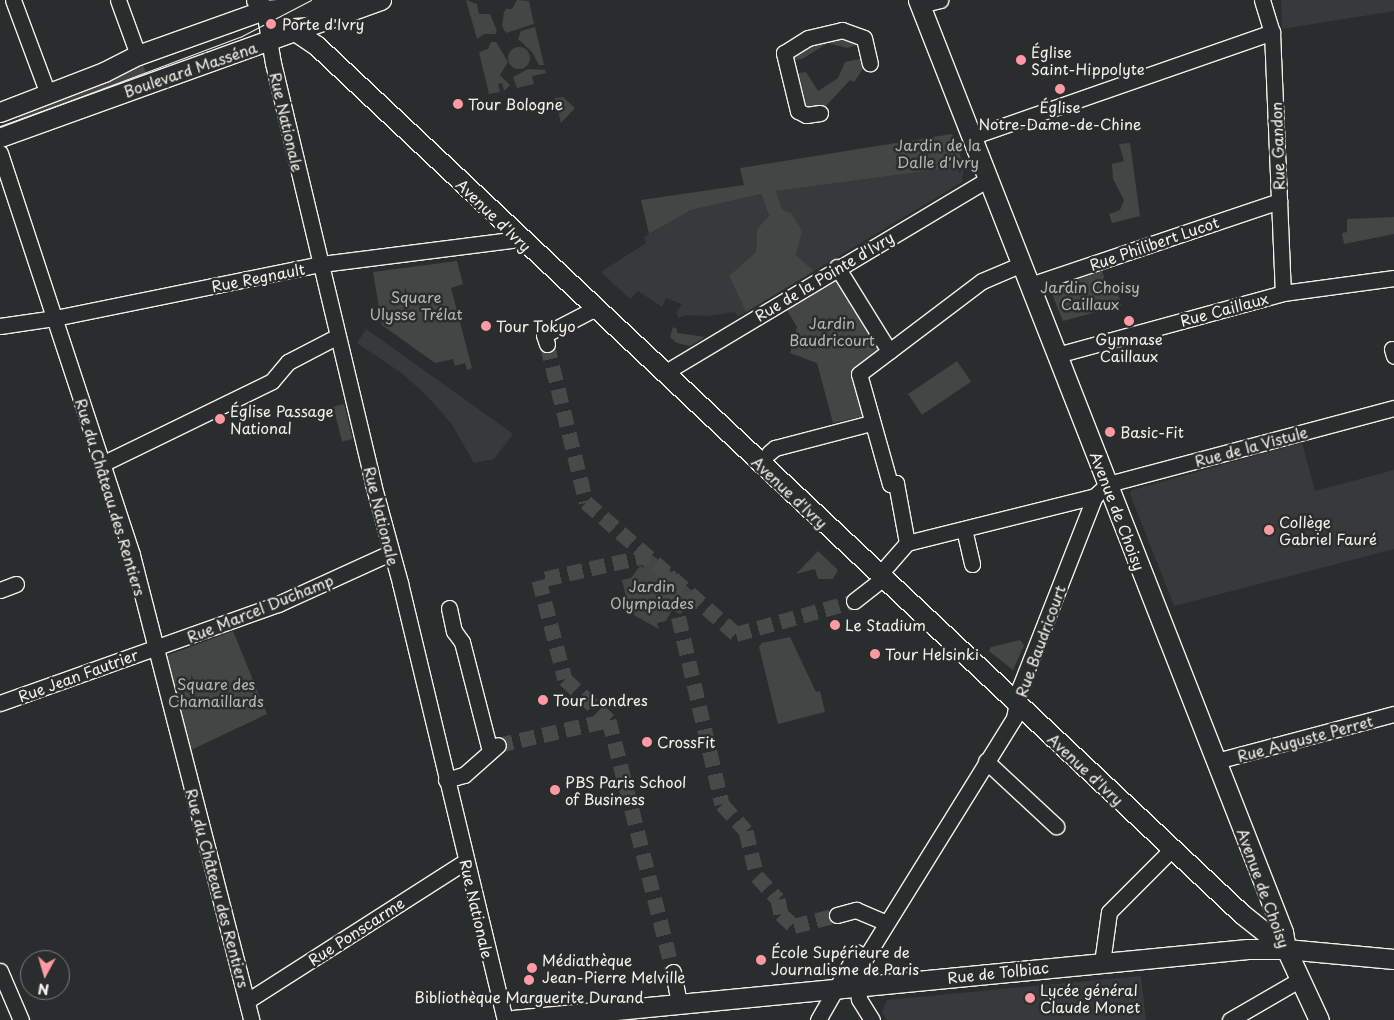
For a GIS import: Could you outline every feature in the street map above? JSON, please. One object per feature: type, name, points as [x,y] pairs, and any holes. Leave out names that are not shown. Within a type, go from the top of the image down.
[{"type":"main road","name":"Boulevard Masséna","points":[[289,16],[381,0]]},
{"type":"main road","name":"Avenue de Choisy","points":[[919,2],[1057,355],[1101,490],[1216,761],[1283,932],[1286,949],[1319,1020]]},
{"type":"main road","name":"Boulevard Masséna","points":[[0,137],[268,38],[289,16],[340,3]]},
{"type":"main road","name":"Boulevard Masséna","points":[[0,112],[48,94],[260,5]]},
{"type":"main road","name":"Avenue d'Ivry","points":[[260,5],[289,16],[317,46],[594,309],[1242,914],[1286,949]]},
{"type":"main road","name":"Rue de Tolbiac","points":[[513,1020],[1248,949],[1286,949],[1394,959]]},
{"type":"street","points":[[13,0],[48,94]]},
{"type":"street","points":[[118,0],[138,55]]},
{"type":"street","points":[[919,2],[940,0]]},
{"type":"street","name":"Rue Gandon","points":[[1262,0],[1272,32],[1283,294]]},
{"type":"street","name":"Rue Nationale","points":[[260,5],[390,553],[505,1020]]},
{"type":"street","points":[[820,113],[806,115],[798,111],[784,54],[790,48],[828,32],[852,32],[864,38],[870,63]]},
{"type":"street","points":[[971,137],[1272,32]]},
{"type":"street","name":"Rue du Château des Rentiers","points":[[0,153],[132,555],[251,1020]]},
{"type":"street","name":"Rue de la Pointe d'Ivry","points":[[661,371],[669,370],[838,267],[988,179]]},
{"type":"street","name":"Rue Philibert Lucot","points":[[1030,285],[1279,201]]},
{"type":"street","name":"Rue Regnault","points":[[0,326],[55,318],[321,264],[519,238]]},
{"type":"street","points":[[854,601],[881,577],[907,543],[896,483],[890,484],[871,423],[859,374],[982,281],[1022,264]]},
{"type":"street","points":[[838,267],[889,351]]},
{"type":"street","name":"Rue Caillaux","points":[[1057,355],[1283,294],[1394,278]]},
{"type":"street","points":[[547,344],[544,335],[594,309]]},
{"type":"street","points":[[102,464],[272,381],[288,362],[338,336]]},
{"type":"street","name":"Rue de la Vistule","points":[[907,543],[1394,408]]},
{"type":"street","points":[[768,453],[775,448],[871,423]]},
{"type":"street","name":"Rue Baudricourt","points":[[818,1020],[836,988],[882,921],[1014,718],[1017,704],[1101,490]]},
{"type":"street","points":[[964,528],[972,564]]},
{"type":"street","name":"Rue Marcel Duchamp","points":[[156,649],[278,604],[390,553]]},
{"type":"street","points":[[0,590],[16,584]]},
{"type":"street","points":[[446,780],[464,776],[494,748],[462,642],[454,631],[448,608]]},
{"type":"street","name":"Rue Jean Fautrier","points":[[0,703],[156,649]]},
{"type":"street","name":"Rue Auguste Perret","points":[[1216,761],[1394,714]]},
{"type":"street","points":[[986,761],[1056,826]]},
{"type":"street","points":[[1102,963],[1109,912],[1172,849]]},
{"type":"street","name":"Rue Ponscarme","points":[[247,1001],[466,861]]},
{"type":"street","points":[[837,915],[856,910],[882,921]]},
{"type":"street","name":"Rue Baudricourt","points":[[856,987],[860,964],[882,921]]},
{"type":"street","points":[[0,972],[20,1020]]},
{"type":"street","points":[[673,972],[679,1004]]},
{"type":"street","points":[[1230,1020],[1299,980]]},
{"type":"street","points":[[856,987],[859,999],[872,1020]]},
{"type":"shaded area","points":[[1281,0],[1394,0],[1394,11],[1282,29]]},
{"type":"shaded area","points":[[964,166],[962,182],[814,271],[796,255],[801,231],[787,211],[782,209],[776,191]]},
{"type":"shaded area","points":[[761,194],[769,217],[756,242],[756,252],[729,276],[746,312],[737,317],[735,312],[708,316],[685,315],[679,318],[676,313],[682,304],[666,298],[662,307],[638,291],[630,299],[601,272],[646,243],[644,237],[691,210]]},
{"type":"shaded area","points":[[366,329],[513,434],[494,459],[474,463],[451,423],[427,396],[403,374],[357,343]]},
{"type":"shaded area","name":"Collège Gabriel Fauré","points":[[1302,443],[1315,491],[1394,470],[1394,549],[1174,606],[1130,494],[1132,490]]},
{"type":"shaded area","name":"Lycée général Claude Monet","points":[[1141,976],[1146,1020],[887,1020],[882,1012],[887,1000]]},
{"type":"green space","points":[[466,0],[477,4],[479,14],[490,14],[497,31],[495,34],[484,34],[477,39]]},
{"type":"green space","points":[[517,0],[529,1],[534,24],[506,33],[502,26],[504,12],[506,9],[512,9]]},
{"type":"green space","points":[[535,27],[544,65],[539,65],[532,52],[518,39],[521,31]]},
{"type":"green space","points":[[836,34],[861,44],[847,48],[828,43],[802,59],[789,61],[796,50]]},
{"type":"green space","points":[[491,42],[496,42],[508,62],[500,75],[510,85],[504,91],[502,83],[498,84],[500,92],[489,94],[479,52],[488,49]]},
{"type":"green space","points":[[519,47],[527,50],[530,58],[527,66],[519,69],[511,66],[508,58],[511,50]]},
{"type":"green space","points":[[865,58],[866,64],[854,82],[850,80],[825,107],[817,111],[810,108],[800,99],[793,74],[806,72],[818,91],[838,78],[845,62]]},
{"type":"green space","points":[[143,65],[147,75],[22,126],[18,116]]},
{"type":"green space","points":[[528,69],[545,70],[546,73],[532,76],[534,84],[517,88],[513,77]]},
{"type":"green space","points":[[563,97],[575,108],[561,123],[555,98]]},
{"type":"green space","name":"Jardin de la Dalle d'Ivry","points":[[952,134],[964,166],[776,191],[782,209],[792,214],[802,231],[796,255],[814,271],[746,312],[729,276],[756,252],[757,229],[769,216],[761,194],[691,210],[649,234],[641,200],[744,185],[740,168]]},
{"type":"green space","points":[[1130,143],[1140,216],[1112,223],[1109,214],[1120,210],[1124,200],[1113,179],[1112,164],[1124,161],[1119,144]]},
{"type":"green space","points":[[1394,217],[1394,234],[1344,244],[1342,233],[1347,232],[1347,219]]},
{"type":"green space","name":"Square Ulysse Trélat","points":[[457,261],[463,284],[451,288],[472,368],[467,370],[465,363],[455,366],[453,359],[435,363],[382,325],[373,272]]},
{"type":"green space","name":"Jardin Choisy Caillaux","points":[[1102,271],[1109,290],[1116,288],[1122,305],[1063,321],[1050,289]]},
{"type":"green space","name":"Jardin Baudricourt","points":[[840,278],[885,352],[855,374],[864,416],[833,423],[817,363],[790,353],[797,327],[787,310]]},
{"type":"green space","points":[[673,327],[677,329],[677,333],[705,337],[690,346],[677,343],[670,337]]},
{"type":"green space","points":[[957,361],[971,382],[922,415],[908,394]]},
{"type":"green space","points":[[344,404],[353,439],[342,442],[333,407]]},
{"type":"green space","name":"Jardin Olympiades","points":[[646,549],[702,600],[691,604],[680,614],[672,610],[666,621],[657,623],[659,629],[630,613],[622,580],[631,578],[640,566],[644,568],[638,551]]},
{"type":"green space","points":[[818,551],[838,570],[833,579],[818,579],[815,569],[796,574]]},
{"type":"green space","name":"Square des Chamaillards","points":[[233,631],[267,714],[191,750],[166,656]]},
{"type":"green space","points":[[790,637],[816,692],[820,691],[825,712],[778,724],[759,647],[762,643]]},
{"type":"green space","points":[[1020,640],[1024,645],[1013,670],[989,651],[991,647]]},
{"type":"tunnel","points":[[547,344],[586,502],[736,634],[854,601]]},
{"type":"tunnel","points":[[650,555],[539,580],[565,679],[609,720],[673,972]]},
{"type":"tunnel","points":[[668,572],[722,804],[746,831],[757,876],[778,899],[781,914],[794,926],[837,915]]},
{"type":"tunnel","points":[[498,745],[609,720]]},
{"type":"tram line","points":[[0,127],[240,37],[311,0]]},
{"type":"place","name":"Porte d'Ivry","points":[[271,24]]},
{"type":"place","name":"Église Saint-Hippolyte","points":[[1021,60]]},
{"type":"place","name":"Église Notre-Dame-de-Chine","points":[[1060,89]]},
{"type":"place","name":"Tour Bologne","points":[[458,104]]},
{"type":"place","name":"Gymnase Caillaux","points":[[1129,321]]},
{"type":"place","name":"Tour Tokyo","points":[[486,326]]},
{"type":"place","name":"Église Passage National","points":[[220,419]]},
{"type":"place","name":"Basic-Fit","points":[[1110,432]]},
{"type":"place","name":"Collège Gabriel Fauré","points":[[1269,530]]},
{"type":"place","name":"Le Stadium","points":[[835,625]]},
{"type":"place","name":"Tour Helsinki","points":[[875,654]]},
{"type":"place","name":"Tour Londres","points":[[543,700]]},
{"type":"place","name":"CrossFit","points":[[647,742]]},
{"type":"place","name":"PBS Paris School of Business","points":[[555,790]]},
{"type":"place","name":"École Supérieure de Journalisme de Paris","points":[[761,960]]},
{"type":"place","name":"Médiathèque Jean-Pierre Melville","points":[[532,968]]},
{"type":"place","name":"Bibliothèque Marguerite Durand","points":[[529,980]]},
{"type":"place","name":"Lycée général Claude Monet","points":[[1030,998]]}]
